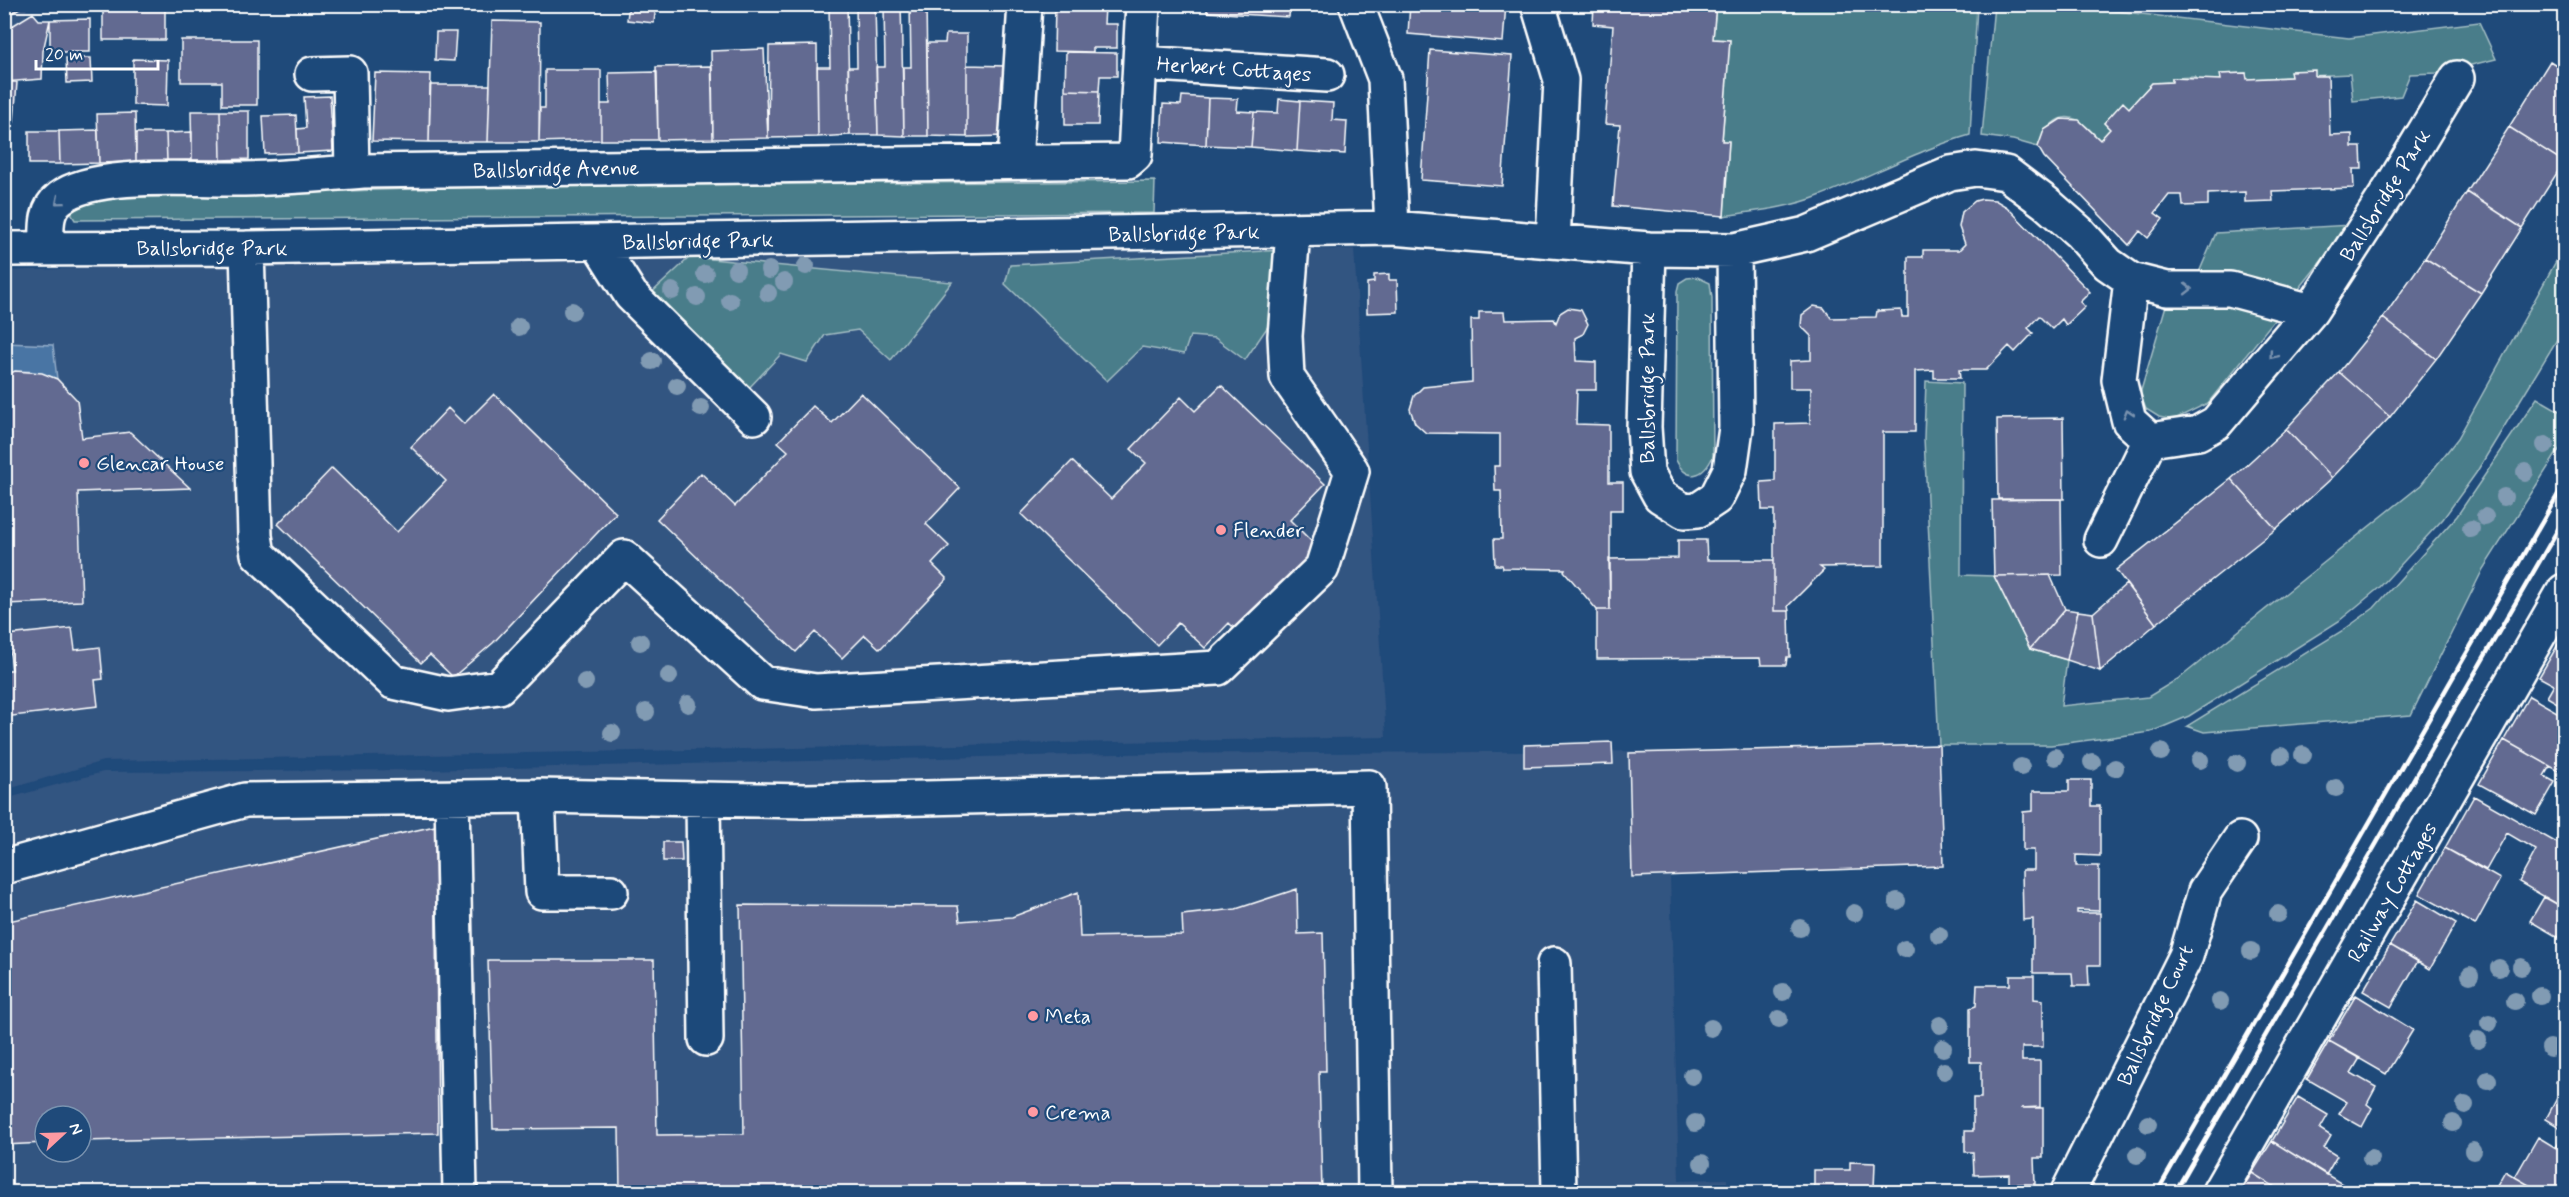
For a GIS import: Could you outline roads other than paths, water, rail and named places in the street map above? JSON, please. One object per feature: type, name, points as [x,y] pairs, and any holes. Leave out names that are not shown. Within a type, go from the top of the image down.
[{"type":"street","points":[[1015,162],[1024,4]]},
{"type":"street","name":"Herbert Cottages","points":[[1110,162],[1128,161],[1135,155],[1143,4]]},
{"type":"street","points":[[1356,4],[1385,79],[1392,228]]},
{"type":"street","points":[[1539,4],[1561,80],[1553,241]]},
{"type":"street","name":"Herbert Cottages","points":[[1141,63],[1327,75]]},
{"type":"street","points":[[312,74],[350,73],[352,172]]},
{"type":"street","name":"Ballsbridge Park","points":[[2150,440],[2198,433],[2216,423],[2311,310],[2392,186],[2457,78]]},
{"type":"street","name":"Ballsbridge Avenue","points":[[47,248],[50,209],[60,198],[78,188],[105,181],[247,179],[352,172],[1110,162]]},
{"type":"street","name":"Ballsbridge Park","points":[[4,249],[598,243],[1392,228],[1649,249],[1734,250],[1806,234],[1950,173],[1976,169],[2006,173],[2046,203],[2079,232],[2108,264],[2131,280],[2167,289],[2230,289],[2311,310]]},
{"type":"street","points":[[247,248],[255,536],[258,554],[393,682],[448,694],[499,687],[624,557],[762,683],[816,691],[1218,668],[1306,584],[1322,568],[1352,471],[1287,378],[1285,336],[1293,231]]},
{"type":"street","points":[[598,243],[631,295],[754,417]]},
{"type":"street","name":"Ballsbridge Park","points":[[1649,249],[1644,427],[1647,472],[1660,496],[1684,511],[1698,510],[1716,498],[1730,470],[1736,428],[1734,250]]},
{"type":"street","points":[[2101,540],[2150,440],[2129,422],[2119,380],[2131,280]]},
{"type":"street","name":"Railway Cottages","points":[[2219,1192],[2565,591]]},
{"type":"street","points":[[4,867],[245,800],[538,796],[806,801],[1369,787],[1375,1192]]},
{"type":"street","points":[[538,796],[542,892],[611,892]]},
{"type":"street","points":[[452,797],[460,1192]]},
{"type":"street","points":[[704,799],[706,1039]]},
{"type":"street","name":"Ballsbridge Court","points":[[2068,1192],[2186,956],[2205,891],[2240,839]]},
{"type":"street","points":[[1554,964],[1559,1192]]},
{"type":"railway","points":[[2157,1192],[2564,484]]},
{"type":"railway","points":[[2175,1192],[2564,519]]},
{"type":"place","name":"Glencar House","points":[[84,463]]},
{"type":"place","name":"Flender","points":[[1221,530]]},
{"type":"place","name":"Meta","points":[[1033,1016]]},
{"type":"place","name":"Crema","points":[[1033,1112]]}]
